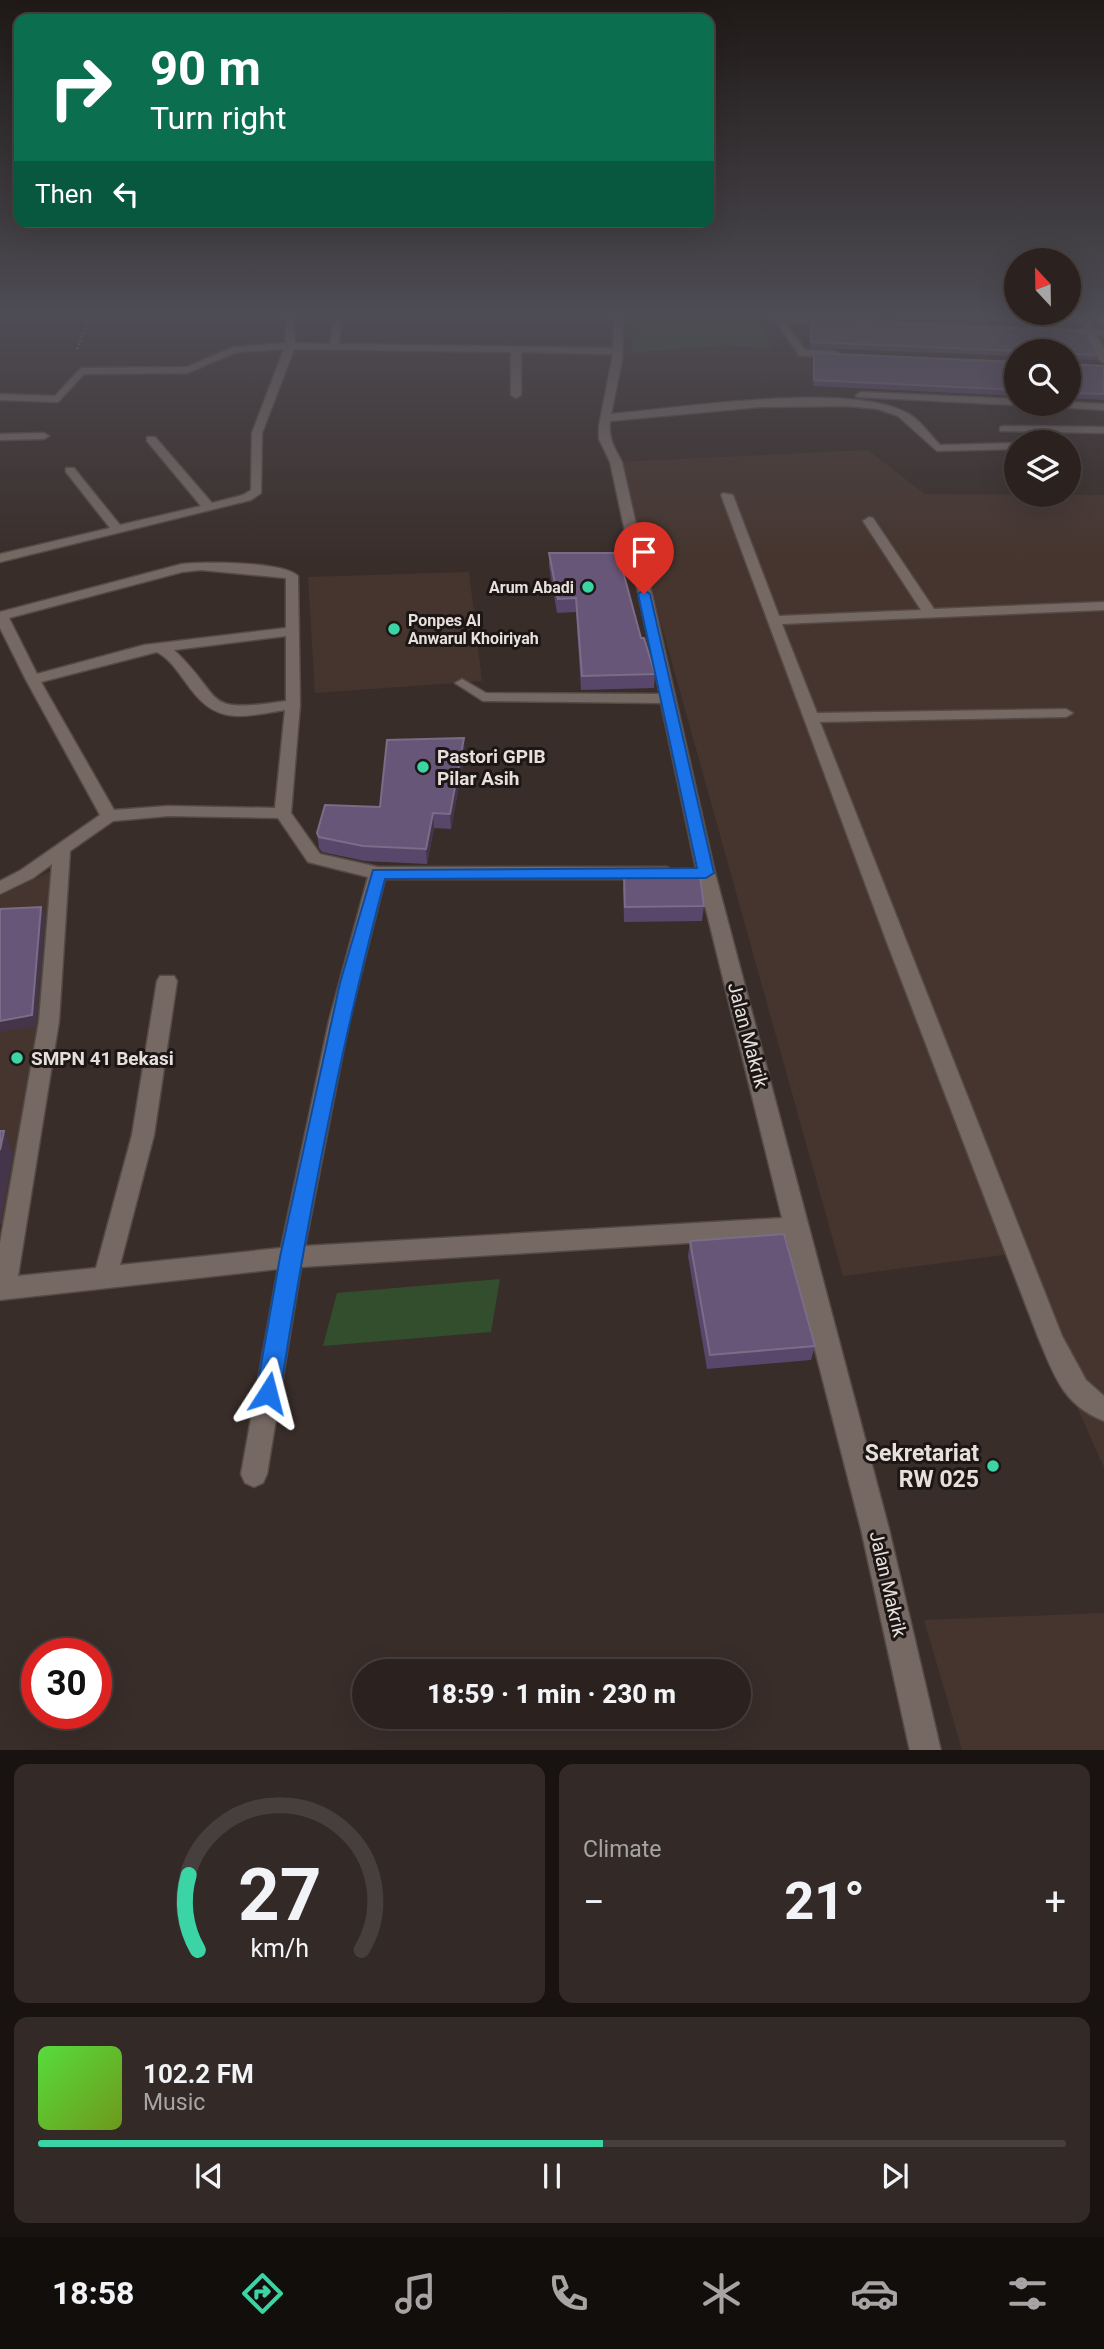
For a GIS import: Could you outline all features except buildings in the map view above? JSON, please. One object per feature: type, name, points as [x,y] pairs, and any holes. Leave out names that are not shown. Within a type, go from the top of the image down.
[{"type":"street","points":[[1,556],[247,498],[257,491],[257,433],[270,399]]},
{"type":"street","name":"Jalan Makrik","points":[[609,399],[604,439],[616,462],[667,699],[692,873],[796,1227],[875,1529],[926,1750]]},
{"type":"street","points":[[941,399],[1004,401]]},
{"type":"street","points":[[606,418],[821,401],[870,405],[901,413],[937,447],[1004,444]]},
{"type":"street","points":[[1081,406],[1104,407]]},
{"type":"street","points":[[1005,430],[1104,430]]},
{"type":"street","points":[[0,436],[44,436]]},
{"type":"street","points":[[151,439],[209,507]]},
{"type":"street","points":[[70,470],[117,529]]},
{"type":"street","points":[[727,495],[895,940],[1050,1336],[1068,1377],[1094,1406],[1104,1409]]},
{"type":"street","points":[[869,521],[929,612]]},
{"type":"street","points":[[109,816],[0,616],[182,568],[201,566],[285,572],[292,576],[294,631],[293,705],[283,813],[314,858],[378,873],[692,873]]},
{"type":"street","points":[[776,620],[1104,606]]},
{"type":"street","points":[[33,680],[159,647],[294,631]]},
{"type":"street","points":[[159,647],[170,651],[213,705],[223,710],[293,705]]},
{"type":"street","points":[[462,683],[483,696],[667,699]]},
{"type":"street","points":[[812,718],[1066,713]]},
{"type":"street","points":[[0,888],[62,850],[109,816],[168,811],[283,813]]},
{"type":"street","points":[[62,850],[49,1021],[2,1289],[291,1257],[796,1227]]},
{"type":"street","points":[[254,1474],[291,1257],[348,983],[378,873]]},
{"type":"street","points":[[105,1277],[143,1135],[167,981]]},
{"type":"shaded area","points":[[868,450],[925,494],[1004,494],[1004,507],[1081,507],[1081,495],[1104,495],[1104,1468],[1010,1254],[843,1276],[616,462]]},
{"type":"shaded area","name":"Ponpes Al Anwarul Khoiriyah","points":[[469,572],[482,681],[315,693],[308,577]]},
{"type":"shaded area","name":"SMPN 41 Bekasi","points":[[53,870],[32,1090],[6,1222],[0,1224],[0,896]]},
{"type":"shaded area","points":[[1104,1613],[1104,1750],[962,1750],[924,1620]]},
{"type":"green space","points":[[500,1279],[491,1332],[323,1346],[337,1293]]},
{"type":"place","name":"Arum Abadi","points":[[588,587]]},
{"type":"place","name":"Ponpes Al Anwarul Khoiriyah","points":[[394,629]]},
{"type":"place","name":"Pastori GPIB Pilar Asih","points":[[423,767]]},
{"type":"place","name":"SMPN 41 Bekasi","points":[[17,1058]]},
{"type":"place","name":"Sekretariat RW 025","points":[[993,1466]]},
{"type":"route","points":[[268,1393],[291,1257],[348,983],[378,873],[706,873],[644,594]]}]
